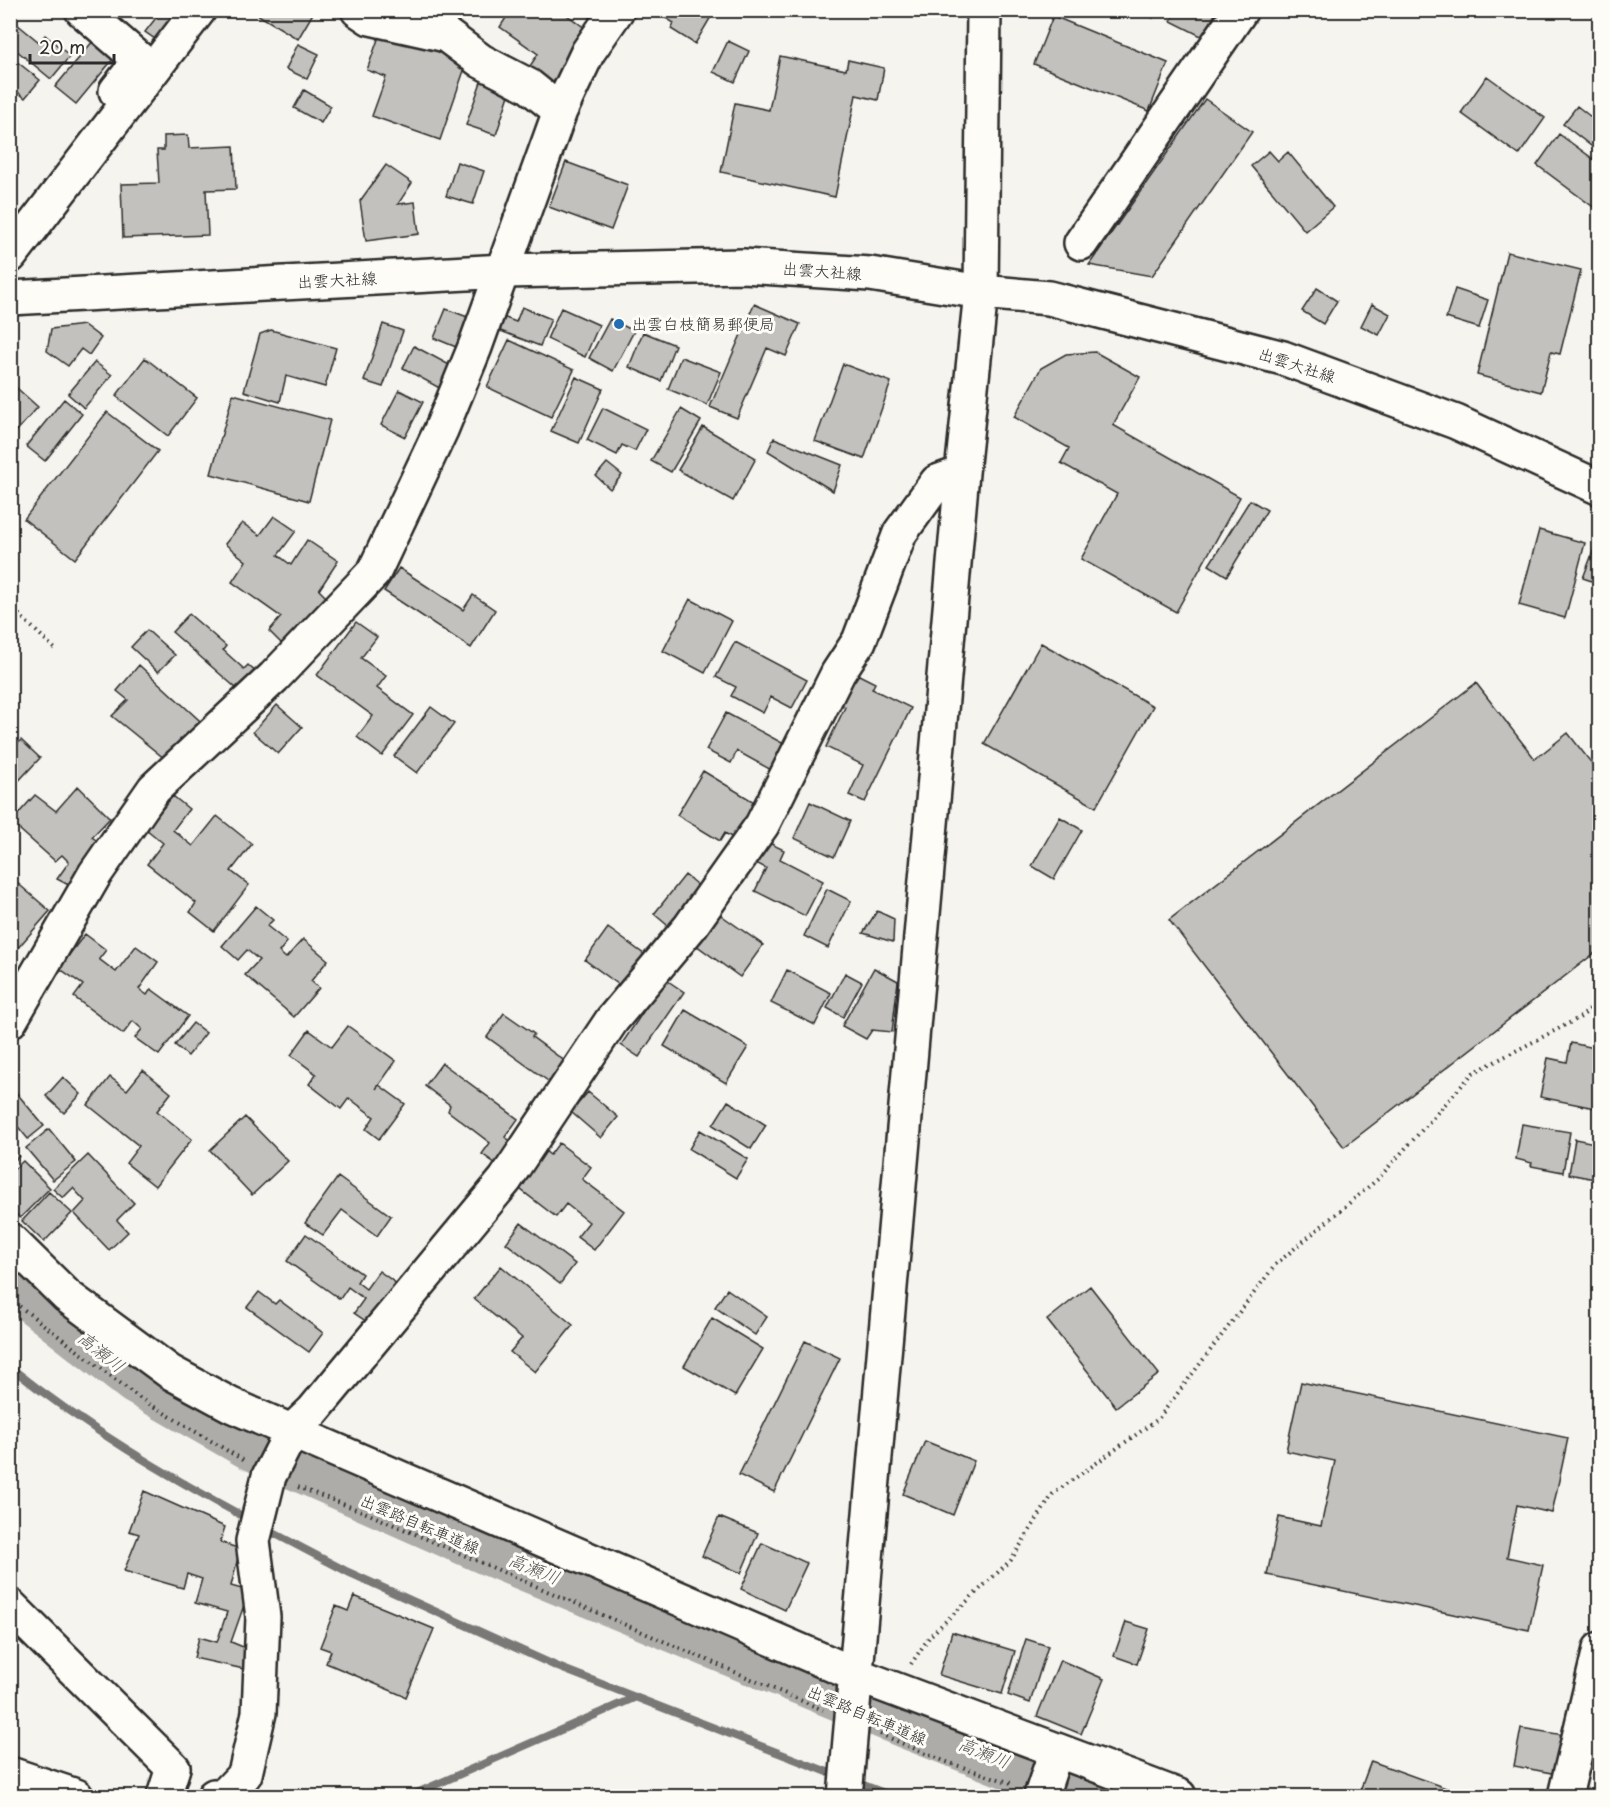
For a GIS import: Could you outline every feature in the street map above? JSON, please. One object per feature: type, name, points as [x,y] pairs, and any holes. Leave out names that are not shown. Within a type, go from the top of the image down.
[{"type":"street","points":[[10,221],[23,215],[140,60],[82,10]]},
{"type":"street","points":[[10,256],[199,10]]},
{"type":"street","points":[[358,10],[370,18],[446,34],[481,61],[528,86],[560,111]]},
{"type":"street","points":[[10,1021],[95,874],[154,789],[274,678],[374,572],[441,430],[504,271],[560,111],[588,52],[617,10]]},
{"type":"street","points":[[845,1797],[854,1674],[962,473],[981,292],[984,10]]},
{"type":"street","points":[[1081,243],[1241,10]]},
{"type":"street","name":"出雲大社線","points":[[10,298],[504,271],[743,266],[870,274],[981,292],[1049,298],[1283,358],[1456,422],[1599,488]]},
{"type":"street","points":[[214,1797],[225,1795],[244,1774],[260,1713],[263,1617],[253,1541],[269,1476],[292,1431],[313,1411],[505,1180],[612,1020],[690,927],[762,825],[838,673],[859,640],[900,533],[937,482],[962,473]]},
{"type":"street","points":[[10,1240],[67,1296],[170,1372],[231,1405],[854,1674],[1179,1797]]},
{"type":"street","points":[[10,1606],[173,1768],[164,1797]]},
{"type":"street","points":[[1565,1797],[1598,1662]]},
{"type":"street","points":[[1042,1795],[1056,1751]]},
{"type":"street","points":[[10,1774],[76,1797]]},
{"type":"path","points":[[10,606],[57,651]]},
{"type":"path","points":[[895,1688],[930,1636],[1011,1560],[1053,1494],[1158,1419],[1276,1264],[1378,1179],[1473,1073],[1581,1017],[1599,1000]]},
{"type":"path","name":"出雲路自転車道線","points":[[10,1299],[141,1399],[269,1476],[364,1512],[944,1761],[1042,1795]]},
{"type":"building","points":[[162,10],[183,10],[158,41],[145,32]]},
{"type":"building","points":[[250,10],[315,10],[298,39]]},
{"type":"building","points":[[511,10],[560,10],[589,31],[551,86],[528,69],[538,54],[500,27]]},
{"type":"building","points":[[653,10],[715,10],[695,44],[671,29],[674,23]]},
{"type":"building","points":[[1138,10],[1156,10],[1153,18]]},
{"type":"building","points":[[1177,10],[1217,10],[1203,37],[1171,21]]},
{"type":"building","points":[[1053,16],[1168,63],[1149,111],[1034,64]]},
{"type":"building","points":[[17,24],[39,42],[45,35],[70,56],[51,79],[10,45],[10,32]]},
{"type":"building","points":[[382,28],[468,59],[440,140],[372,116],[386,77],[367,70]]},
{"type":"building","points":[[98,35],[119,52],[76,104],[55,87]]},
{"type":"building","points":[[728,41],[749,51],[735,82],[713,72]]},
{"type":"building","points":[[298,44],[319,54],[307,79],[286,69]]},
{"type":"building","points":[[780,56],[846,70],[848,60],[884,68],[878,100],[856,95],[835,197],[721,172],[735,103],[769,110]]},
{"type":"building","points":[[11,57],[40,80],[25,98],[10,86]]},
{"type":"building","points":[[1487,76],[1545,118],[1519,155],[1461,113]]},
{"type":"building","points":[[482,79],[511,89],[496,135],[466,125]]},
{"type":"building","points":[[304,90],[331,106],[321,123],[294,108]]},
{"type":"building","points":[[1205,99],[1252,132],[1152,276],[1089,265]]},
{"type":"building","points":[[1577,106],[1600,124],[1600,153],[1563,124]]},
{"type":"building","points":[[1559,134],[1600,164],[1600,204],[1596,209],[1537,165]]},
{"type":"building","points":[[188,135],[189,148],[234,146],[236,189],[206,190],[208,235],[123,238],[121,184],[159,183],[157,150],[164,150],[164,136]]},
{"type":"building","points":[[1269,151],[1278,161],[1288,152],[1333,207],[1305,231],[1251,166]]},
{"type":"building","points":[[457,162],[484,171],[473,204],[446,196]]},
{"type":"building","points":[[566,162],[628,185],[611,230],[549,207]]},
{"type":"building","points":[[386,165],[412,183],[398,204],[415,202],[419,234],[366,241],[360,201]]},
{"type":"building","points":[[1507,252],[1581,270],[1560,354],[1551,352],[1541,392],[1477,375]]},
{"type":"building","points":[[1317,288],[1337,301],[1323,324],[1302,311]]},
{"type":"building","points":[[1455,289],[1488,300],[1479,328],[1446,318]]},
{"type":"building","points":[[754,304],[800,324],[786,356],[767,348],[737,418],[710,407]]},
{"type":"building","points":[[1372,304],[1390,314],[1379,335],[1361,326]]},
{"type":"building","points":[[522,307],[551,319],[540,346],[498,330],[503,317],[516,322]]},
{"type":"building","points":[[561,308],[599,325],[585,357],[547,339]]},
{"type":"building","points":[[446,309],[473,319],[461,349],[434,338]]},
{"type":"building","points":[[610,319],[634,331],[613,371],[589,358]]},
{"type":"building","points":[[383,324],[403,331],[383,387],[364,381]]},
{"type":"building","points":[[84,325],[101,338],[89,355],[81,349],[68,366],[47,351],[51,329]]},
{"type":"building","points":[[271,330],[336,348],[325,387],[286,376],[280,402],[244,391],[260,334]]},
{"type":"building","points":[[643,332],[675,345],[661,381],[629,367]]},
{"type":"building","points":[[509,340],[574,370],[551,417],[487,387]]},
{"type":"building","points":[[414,346],[455,368],[443,390],[403,368]]},
{"type":"building","points":[[1095,352],[1140,377],[1113,425],[1240,497],[1176,612],[1081,559],[1117,494],[1061,463],[1069,448],[1014,417],[1041,368],[1066,354]]},
{"type":"building","points":[[681,357],[721,372],[707,405],[668,389]]},
{"type":"building","points":[[145,358],[197,398],[168,436],[116,396]]},
{"type":"building","points":[[95,362],[112,375],[84,408],[68,394]]},
{"type":"building","points":[[843,364],[891,382],[864,459],[815,441]]},
{"type":"building","points":[[576,377],[603,389],[579,443],[551,431]]},
{"type":"building","points":[[10,382],[38,407],[14,434],[10,431]]},
{"type":"building","points":[[399,390],[423,402],[405,437],[381,425]]},
{"type":"building","points":[[233,394],[330,420],[309,501],[211,474]]},
{"type":"building","points":[[64,399],[82,414],[45,461],[26,446]]},
{"type":"building","points":[[603,408],[646,429],[635,451],[622,445],[617,455],[587,440]]},
{"type":"building","points":[[681,409],[701,421],[671,472],[651,461]]},
{"type":"building","points":[[107,412],[158,451],[75,559],[24,519]]},
{"type":"building","points":[[703,427],[756,458],[733,501],[678,470]]},
{"type":"building","points":[[774,438],[842,465],[833,491],[768,451]]},
{"type":"building","points":[[607,463],[622,475],[610,489],[596,476]]},
{"type":"building","points":[[1250,500],[1267,510],[1227,576],[1209,565]]},
{"type":"building","points":[[274,516],[296,531],[278,555],[291,565],[307,540],[338,561],[319,590],[333,604],[290,652],[269,631],[281,617],[232,582],[246,561],[225,544],[242,523],[260,535]]},
{"type":"building","points":[[1539,530],[1585,543],[1565,618],[1519,605]]},
{"type":"building","points":[[1600,536],[1600,584],[1583,578]]},
{"type":"building","points":[[399,568],[463,610],[473,595],[495,610],[471,648],[384,591]]},
{"type":"building","points":[[690,599],[732,621],[705,673],[663,651]]},
{"type":"building","points":[[189,614],[226,646],[223,650],[244,669],[248,665],[260,676],[244,695],[172,632]]},
{"type":"building","points":[[356,622],[377,637],[361,658],[386,676],[377,688],[413,715],[382,756],[357,737],[373,716],[317,675]]},
{"type":"building","points":[[147,630],[175,655],[158,672],[131,647]]},
{"type":"building","points":[[735,642],[807,680],[792,708],[771,697],[763,713],[731,696],[736,687],[716,677]]},
{"type":"building","points":[[1041,643],[1153,706],[1096,807],[984,744]]},
{"type":"building","points":[[139,665],[210,730],[170,763],[112,716],[128,700],[117,691]]},
{"type":"building","points":[[853,672],[875,683],[872,689],[911,708],[865,802],[849,795],[863,765],[826,747],[845,707],[838,703]]},
{"type":"building","points":[[1476,683],[1535,759],[1568,733],[1600,774],[1600,949],[1344,1147],[1169,920]]},
{"type":"building","points":[[277,705],[302,727],[278,754],[253,732]]},
{"type":"building","points":[[431,707],[454,724],[417,773],[394,756]]},
{"type":"building","points":[[726,713],[786,745],[773,771],[737,751],[731,763],[706,750]]},
{"type":"building","points":[[21,740],[40,758],[10,790],[10,750]]},
{"type":"building","points":[[703,771],[764,808],[742,844],[725,833],[720,841],[677,815]]},
{"type":"building","points":[[78,786],[110,818],[92,837],[105,847],[80,891],[57,879],[69,862],[62,855],[55,861],[11,822],[35,795],[56,811]]},
{"type":"building","points":[[173,796],[189,809],[173,830],[193,846],[217,816],[252,844],[231,871],[249,885],[214,931],[190,912],[196,903],[147,864],[163,843],[146,829]]},
{"type":"building","points":[[810,802],[850,821],[834,857],[794,838]]},
{"type":"building","points":[[1060,817],[1082,830],[1054,879],[1032,866]]},
{"type":"building","points":[[763,840],[784,850],[780,859],[823,881],[805,916],[755,891],[766,868],[752,861]]},
{"type":"building","points":[[685,875],[705,891],[673,930],[654,914]]},
{"type":"building","points":[[15,881],[50,911],[10,957],[10,887]]},
{"type":"building","points":[[827,889],[851,901],[828,948],[804,936]]},
{"type":"building","points":[[256,906],[273,920],[267,926],[287,942],[279,952],[286,958],[303,939],[328,960],[311,981],[319,988],[294,1017],[245,975],[259,960],[247,950],[238,960],[222,946]]},
{"type":"building","points":[[877,911],[894,919],[893,942],[863,933]]},
{"type":"building","points":[[718,913],[763,945],[740,977],[696,945]]},
{"type":"building","points":[[608,928],[652,960],[629,992],[585,960]]},
{"type":"building","points":[[85,934],[106,950],[99,959],[116,972],[136,946],[158,962],[139,989],[147,995],[151,989],[188,1016],[159,1055],[135,1038],[142,1029],[133,1021],[123,1034],[74,997],[83,985],[59,968]]},
{"type":"building","points":[[874,968],[898,981],[892,1032],[872,1030],[866,1039],[842,1026]]},
{"type":"building","points":[[787,970],[831,993],[815,1025],[771,1003]]},
{"type":"building","points":[[845,973],[862,982],[843,1017],[827,1008]]},
{"type":"building","points":[[665,979],[684,992],[639,1057],[621,1045]]},
{"type":"building","points":[[685,1010],[748,1047],[726,1083],[664,1046]]},
{"type":"building","points":[[504,1013],[534,1034],[532,1037],[570,1065],[555,1086],[487,1037]]},
{"type":"building","points":[[193,1023],[206,1033],[188,1056],[175,1045]]},
{"type":"building","points":[[348,1026],[396,1061],[376,1089],[379,1085],[405,1104],[379,1139],[366,1129],[374,1117],[349,1098],[341,1109],[309,1084],[316,1074],[291,1055],[309,1030],[332,1047]]},
{"type":"building","points":[[1571,1043],[1600,1049],[1600,1109],[1540,1097],[1548,1058],[1567,1062]]},
{"type":"building","points":[[442,1063],[518,1119],[505,1137],[518,1146],[502,1168],[482,1154],[490,1143],[448,1111],[450,1105],[425,1086]]},
{"type":"building","points":[[143,1070],[171,1093],[157,1111],[192,1139],[155,1186],[126,1163],[139,1146],[88,1105],[110,1077],[127,1090]]},
{"type":"building","points":[[63,1077],[81,1094],[64,1113],[46,1096]]},
{"type":"building","points":[[10,1085],[44,1126],[28,1139],[10,1117]]},
{"type":"building","points":[[588,1092],[618,1117],[601,1138],[571,1112]]},
{"type":"building","points":[[728,1101],[766,1125],[751,1149],[713,1125]]},
{"type":"building","points":[[245,1117],[288,1161],[252,1195],[210,1150]]},
{"type":"building","points":[[1522,1124],[1570,1132],[1563,1172],[1531,1166],[1532,1163],[1516,1159]]},
{"type":"building","points":[[49,1129],[76,1162],[53,1180],[26,1148]]},
{"type":"building","points":[[700,1130],[748,1159],[736,1178],[689,1149]]},
{"type":"building","points":[[1575,1139],[1600,1144],[1600,1180],[1569,1174]]},
{"type":"building","points":[[559,1143],[591,1167],[582,1179],[624,1211],[594,1250],[577,1237],[589,1222],[566,1204],[556,1217],[516,1186],[544,1150],[550,1155]]},
{"type":"building","points":[[10,1148],[19,1156],[10,1165]]},
{"type":"building","points":[[88,1155],[134,1203],[117,1220],[128,1232],[109,1250],[74,1213],[85,1201],[73,1188],[63,1198],[53,1189]]},
{"type":"building","points":[[23,1161],[50,1188],[20,1218],[10,1208],[10,1173]]},
{"type":"building","points":[[338,1177],[391,1216],[377,1236],[342,1210],[323,1235],[305,1223]]},
{"type":"building","points":[[49,1192],[72,1213],[44,1242],[22,1221]]},
{"type":"building","points":[[521,1223],[575,1264],[560,1284],[506,1243]]},
{"type":"building","points":[[306,1234],[362,1274],[357,1282],[366,1289],[379,1271],[404,1289],[376,1328],[354,1313],[364,1299],[348,1287],[340,1299],[287,1261]]},
{"type":"building","points":[[501,1266],[573,1325],[535,1372],[510,1352],[522,1338],[474,1299]]},
{"type":"building","points":[[1090,1286],[1159,1374],[1116,1407],[1047,1320]]},
{"type":"building","points":[[727,1289],[767,1317],[755,1335],[715,1307]]},
{"type":"building","points":[[259,1292],[275,1304],[279,1300],[323,1333],[309,1352],[247,1307]]},
{"type":"building","points":[[712,1318],[763,1349],[735,1396],[684,1366]]},
{"type":"building","points":[[805,1341],[840,1358],[774,1492],[739,1475]]},
{"type":"building","points":[[1301,1382],[1568,1438],[1552,1513],[1517,1505],[1507,1557],[1543,1565],[1529,1630],[1267,1575],[1279,1517],[1321,1526],[1335,1461],[1286,1451]]},
{"type":"building","points":[[925,1441],[974,1461],[953,1515],[903,1494]]},
{"type":"building","points":[[144,1491],[225,1527],[220,1542],[240,1549],[231,1586],[249,1591],[231,1642],[248,1649],[244,1669],[194,1658],[199,1637],[217,1642],[227,1612],[195,1603],[202,1579],[187,1574],[183,1588],[124,1571],[139,1534],[129,1531]]},
{"type":"building","points":[[719,1517],[758,1533],[741,1573],[702,1556]]},
{"type":"building","points":[[762,1543],[807,1563],[785,1610],[741,1589]]},
{"type":"building","points":[[354,1596],[434,1629],[406,1697],[326,1663],[331,1651],[320,1647],[336,1606],[348,1611]]},
{"type":"building","points":[[1126,1622],[1149,1629],[1137,1664],[1114,1656]]},
{"type":"building","points":[[952,1632],[1015,1651],[1002,1694],[939,1675]]},
{"type":"building","points":[[1026,1639],[1048,1646],[1030,1703],[1008,1695]]},
{"type":"building","points":[[1060,1660],[1104,1679],[1081,1734],[1037,1716]]},
{"type":"building","points":[[1521,1728],[1564,1735],[1557,1774],[1514,1766]]},
{"type":"building","points":[[1371,1761],[1468,1796],[1358,1796]]},
{"type":"waterway","name":"高瀬川","points":[[10,1280],[136,1379],[252,1445],[486,1549],[906,1723],[1091,1796]]},
{"type":"waterway","points":[[10,1367],[97,1430],[188,1486],[250,1520]]},
{"type":"waterway","points":[[264,1528],[348,1572],[558,1667],[838,1776]]},
{"type":"waterway","points":[[410,1796],[636,1697]]},
{"type":"waterway","points":[[853,1781],[892,1796]]},
{"type":"place","name":"出雲白枝簡易郵便局","points":[[619,324]]}]
